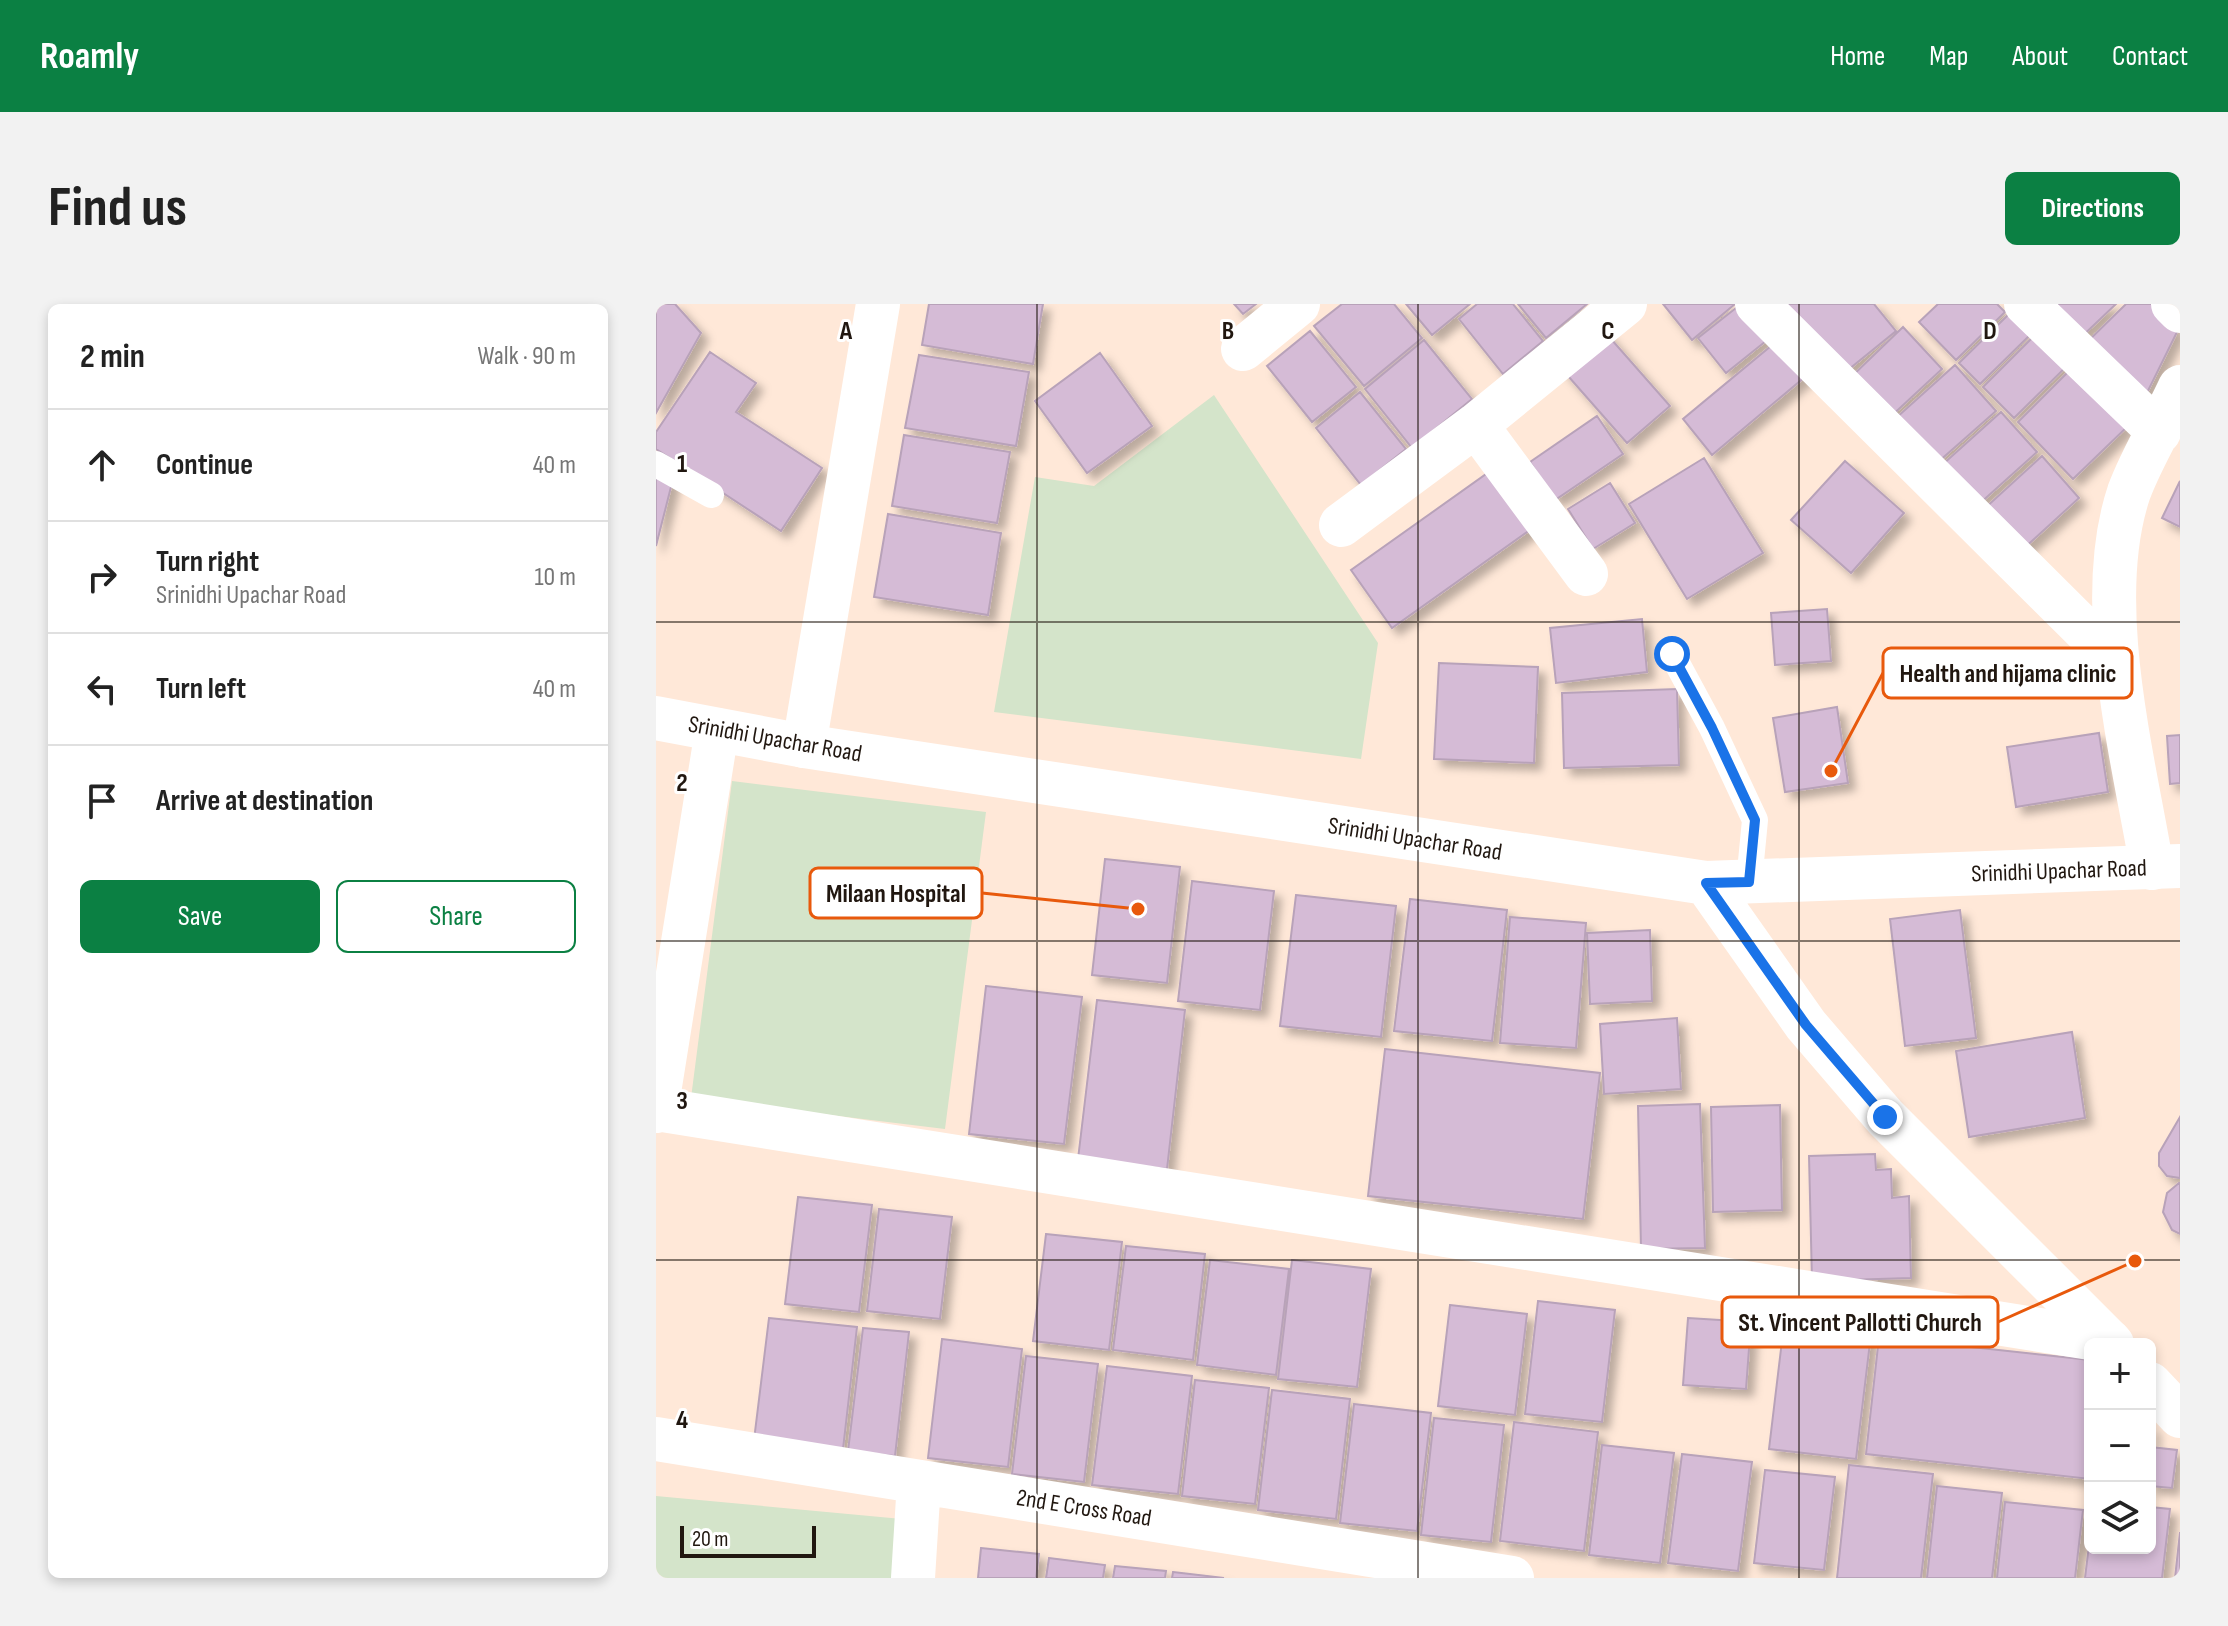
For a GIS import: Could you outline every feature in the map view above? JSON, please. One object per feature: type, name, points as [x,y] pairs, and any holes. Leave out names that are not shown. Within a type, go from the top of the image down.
[{"type":"street","points":[[804,746],[878,304]]},
{"type":"street","points":[[1243,349],[1298,304]]},
{"type":"street","points":[[1341,525],[1476,425],[1625,304]]},
{"type":"street","points":[[1757,304],[2116,661]]},
{"type":"street","points":[[2026,304],[2159,432]]},
{"type":"street","points":[[2173,304],[2180,311]]},
{"type":"street","points":[[2166,867],[2116,661],[2117,546],[2130,492],[2180,387]]},
{"type":"street","points":[[1476,425],[1586,574]]},
{"type":"street","name":"Srinidhi Upachar Road","points":[[656,718],[804,746],[1706,883],[2166,867]]},
{"type":"street","points":[[717,730],[656,1110],[2085,1338]]},
{"type":"street","points":[[1706,883],[1806,1025],[1885,1117],[2106,1338]]},
{"type":"street","points":[[2156,1390],[2180,1416]]},
{"type":"street","name":"2nd E Cross Road","points":[[656,1439],[1512,1578]]},
{"type":"street","points":[[913,1578],[919,1482]]},
{"type":"lane","points":[[656,464],[711,495]]},
{"type":"lane","points":[[1672,654],[1712,728],[1755,820],[1749,882]]},
{"type":"green space","points":[[1214,395],[1378,643],[1361,759],[994,712],[1035,477],[1094,486]]},
{"type":"green space","points":[[732,781],[986,812],[945,1129],[691,1098]]},
{"type":"green space","points":[[656,1496],[902,1519],[896,1578],[656,1578]]},
{"type":"building","points":[[656,304],[675,304],[701,333],[656,413]]},
{"type":"building","points":[[929,304],[1043,304],[1033,364],[922,345]]},
{"type":"building","points":[[1234,304],[1256,304],[1243,314]]},
{"type":"building","points":[[1342,304],[1394,304],[1422,338],[1364,386],[1314,326]]},
{"type":"building","points":[[1406,304],[1470,304],[1432,335]]},
{"type":"building","points":[[1477,304],[1513,304],[1543,341],[1503,374],[1459,319]]},
{"type":"building","points":[[1518,304],[1587,304],[1546,338]]},
{"type":"building","points":[[1663,304],[1735,304],[1692,340]]},
{"type":"building","points":[[1741,304],[1771,337],[1726,373],[1698,338]]},
{"type":"building","points":[[1787,304],[1874,304],[1896,331],[1843,374]]},
{"type":"building","points":[[1938,304],[1997,304],[2005,312],[1956,360],[1919,322]]},
{"type":"building","points":[[2040,304],[2116,304],[2074,344]]},
{"type":"building","points":[[2126,304],[2152,304],[2178,330],[2141,405],[2083,346]]},
{"type":"building","points":[[2009,314],[2030,335],[1980,384],[1959,363]]},
{"type":"building","points":[[1903,327],[1942,369],[1887,420],[1849,379]]},
{"type":"building","points":[[1310,331],[1356,387],[1312,422],[1267,366]]},
{"type":"building","points":[[1604,331],[1670,406],[1627,443],[1561,368]]},
{"type":"building","points":[[2039,331],[2070,363],[2014,418],[1983,387]]},
{"type":"building","points":[[1424,340],[1472,399],[1412,448],[1365,389]]},
{"type":"building","points":[[1777,341],[1806,376],[1712,455],[1683,419]]},
{"type":"building","points":[[710,352],[756,383],[736,412],[822,468],[781,531],[656,449],[656,432]]},
{"type":"building","points":[[1100,353],[1152,426],[1087,473],[1035,401]]},
{"type":"building","points":[[919,355],[1029,372],[1016,446],[905,428]]},
{"type":"building","points":[[1955,365],[1996,411],[1937,463],[1896,418]]},
{"type":"building","points":[[2071,369],[2128,426],[2073,479],[2018,422]]},
{"type":"building","points":[[1360,392],[1406,449],[1361,485],[1316,428]]},
{"type":"building","points":[[2001,412],[2037,452],[1978,505],[1942,465]]},
{"type":"building","points":[[1597,416],[1623,454],[1555,500],[1530,462]]},
{"type":"building","points":[[904,435],[1010,452],[997,523],[892,506]]},
{"type":"building","points":[[2042,456],[2079,498],[2021,551],[1984,509]]},
{"type":"building","points":[[1704,458],[1763,553],[1687,599],[1629,504]]},
{"type":"building","points":[[1845,461],[1904,513],[1851,573],[1791,520]]},
{"type":"building","points":[[1496,467],[1537,525],[1392,628],[1351,570]]},
{"type":"building","points":[[656,472],[673,479],[656,546]]},
{"type":"building","points":[[2180,481],[2180,527],[2162,518]]},
{"type":"building","points":[[1610,483],[1635,523],[1593,549],[1568,509]]},
{"type":"building","points":[[888,514],[1001,533],[988,615],[874,597]]},
{"type":"building","points":[[1827,609],[1831,661],[1775,665],[1771,613]]},
{"type":"building","points":[[1642,619],[1647,672],[1556,683],[1550,628]]},
{"type":"building","points":[[1439,663],[1538,667],[1534,763],[1434,759]]},
{"type":"building","points":[[1677,689],[1679,765],[1564,768],[1562,693]]},
{"type":"building","points":[[1837,707],[1848,783],[1785,792],[1773,718]]},
{"type":"building","points":[[2099,733],[2108,792],[2016,807],[2007,747]]},
{"type":"building","points":[[2180,735],[2180,783],[2170,784],[2167,736]]},
{"type":"building","points":[[1105,859],[1180,867],[1167,983],[1092,975]]},
{"type":"building","points":[[1192,881],[1274,891],[1260,1010],[1178,1001]]},
{"type":"building","points":[[1296,895],[1396,906],[1381,1037],[1280,1026]]},
{"type":"building","points":[[1410,899],[1507,910],[1492,1041],[1394,1031]]},
{"type":"building","points":[[1960,910],[1976,1038],[1905,1046],[1890,919]]},
{"type":"building","points":[[1510,917],[1586,923],[1576,1048],[1500,1043]]},
{"type":"building","points":[[1650,930],[1652,1001],[1590,1004],[1587,933]]},
{"type":"building","points":[[986,986],[1082,997],[1064,1144],[969,1134]]},
{"type":"building","points":[[1097,1000],[1185,1010],[1167,1169],[1078,1159]]},
{"type":"building","points":[[1677,1018],[1681,1089],[1604,1094],[1600,1024]]},
{"type":"building","points":[[2072,1032],[2085,1118],[1969,1137],[1956,1051]]},
{"type":"building","points":[[1385,1049],[1600,1073],[1583,1219],[1368,1196]]},
{"type":"building","points":[[1700,1104],[1705,1248],[1641,1249],[1638,1106]]},
{"type":"building","points":[[1780,1105],[1782,1210],[1713,1212],[1711,1107]]},
{"type":"building","points":[[2180,1117],[2180,1178],[2167,1176],[2159,1166],[2159,1153]]},
{"type":"building","points":[[1875,1154],[1876,1170],[1891,1169],[1892,1198],[1909,1196],[1911,1278],[1812,1281],[1809,1156]]},
{"type":"building","points":[[2179,1183],[2180,1234],[2172,1230],[2163,1212],[2167,1193]]},
{"type":"building","points":[[798,1197],[872,1205],[859,1312],[785,1304]]},
{"type":"building","points":[[879,1209],[952,1217],[940,1319],[867,1311]]},
{"type":"building","points":[[1046,1234],[1122,1242],[1109,1350],[1033,1341]]},
{"type":"building","points":[[1126,1246],[1205,1254],[1193,1360],[1113,1350]]},
{"type":"building","points":[[1210,1260],[1289,1269],[1276,1375],[1197,1365]]},
{"type":"building","points":[[1292,1260],[1371,1269],[1357,1387],[1278,1379]]},
{"type":"building","points":[[1538,1301],[1615,1310],[1602,1422],[1525,1414]]},
{"type":"building","points":[[1450,1305],[1527,1314],[1515,1415],[1438,1406]]},
{"type":"building","points":[[769,1318],[857,1327],[843,1449],[754,1440]]},
{"type":"building","points":[[1688,1318],[1751,1322],[1746,1389],[1683,1385]]},
{"type":"building","points":[[1784,1324],[1871,1334],[1856,1459],[1769,1449]]},
{"type":"building","points":[[863,1328],[909,1332],[895,1456],[848,1451]]},
{"type":"building","points":[[1879,1337],[2084,1359],[2084,1478],[1866,1454]]},
{"type":"building","points":[[942,1339],[1022,1349],[1008,1467],[928,1458]]},
{"type":"building","points":[[1026,1356],[1098,1364],[1084,1482],[1012,1474]]},
{"type":"building","points":[[1107,1366],[1192,1376],[1178,1494],[1092,1485]]},
{"type":"building","points":[[1195,1380],[1269,1388],[1255,1504],[1182,1496]]},
{"type":"building","points":[[1272,1390],[1350,1399],[1336,1519],[1258,1510]]},
{"type":"building","points":[[1354,1404],[1431,1413],[1417,1531],[1340,1523]]},
{"type":"building","points":[[1434,1418],[1504,1425],[1491,1542],[1421,1535]]},
{"type":"building","points":[[1514,1422],[1598,1432],[1584,1551],[1500,1541]]},
{"type":"building","points":[[1602,1445],[1674,1453],[1660,1563],[1589,1555]]},
{"type":"building","points":[[2156,1448],[2177,1450],[2172,1488],[2156,1487]]},
{"type":"building","points":[[1682,1454],[1752,1462],[1738,1571],[1668,1563]]},
{"type":"building","points":[[1849,1465],[1933,1474],[1921,1578],[1837,1578]]},
{"type":"building","points":[[1765,1470],[1835,1477],[1824,1570],[1754,1563]]},
{"type":"building","points":[[1937,1486],[2002,1493],[1992,1578],[1927,1578]]},
{"type":"building","points":[[2005,1502],[2083,1510],[2075,1578],[1997,1578]]},
{"type":"building","points":[[2156,1508],[2170,1509],[2162,1578],[2085,1578],[2088,1554],[2156,1554]]},
{"type":"building","points":[[2180,1532],[2180,1578],[2175,1578]]},
{"type":"building","points":[[981,1548],[1039,1554],[1036,1578],[978,1578]]},
{"type":"building","points":[[1049,1558],[1105,1565],[1103,1578],[1046,1578]]},
{"type":"building","points":[[1115,1566],[1166,1571],[1165,1578],[1113,1578]]},
{"type":"building","points":[[1173,1572],[1224,1578],[1172,1578]]},
{"type":"place","name":"Health and hijama clinic","points":[[1831,771]]},
{"type":"place","name":"Milaan Hospital","points":[[1138,909]]},
{"type":"place","name":"St. Vincent Pallotti Church","points":[[2135,1261]]},
{"type":"route","points":[[1672,654],[1712,728],[1755,820],[1749,882],[1706,883],[1806,1025],[1885,1117]]}]
